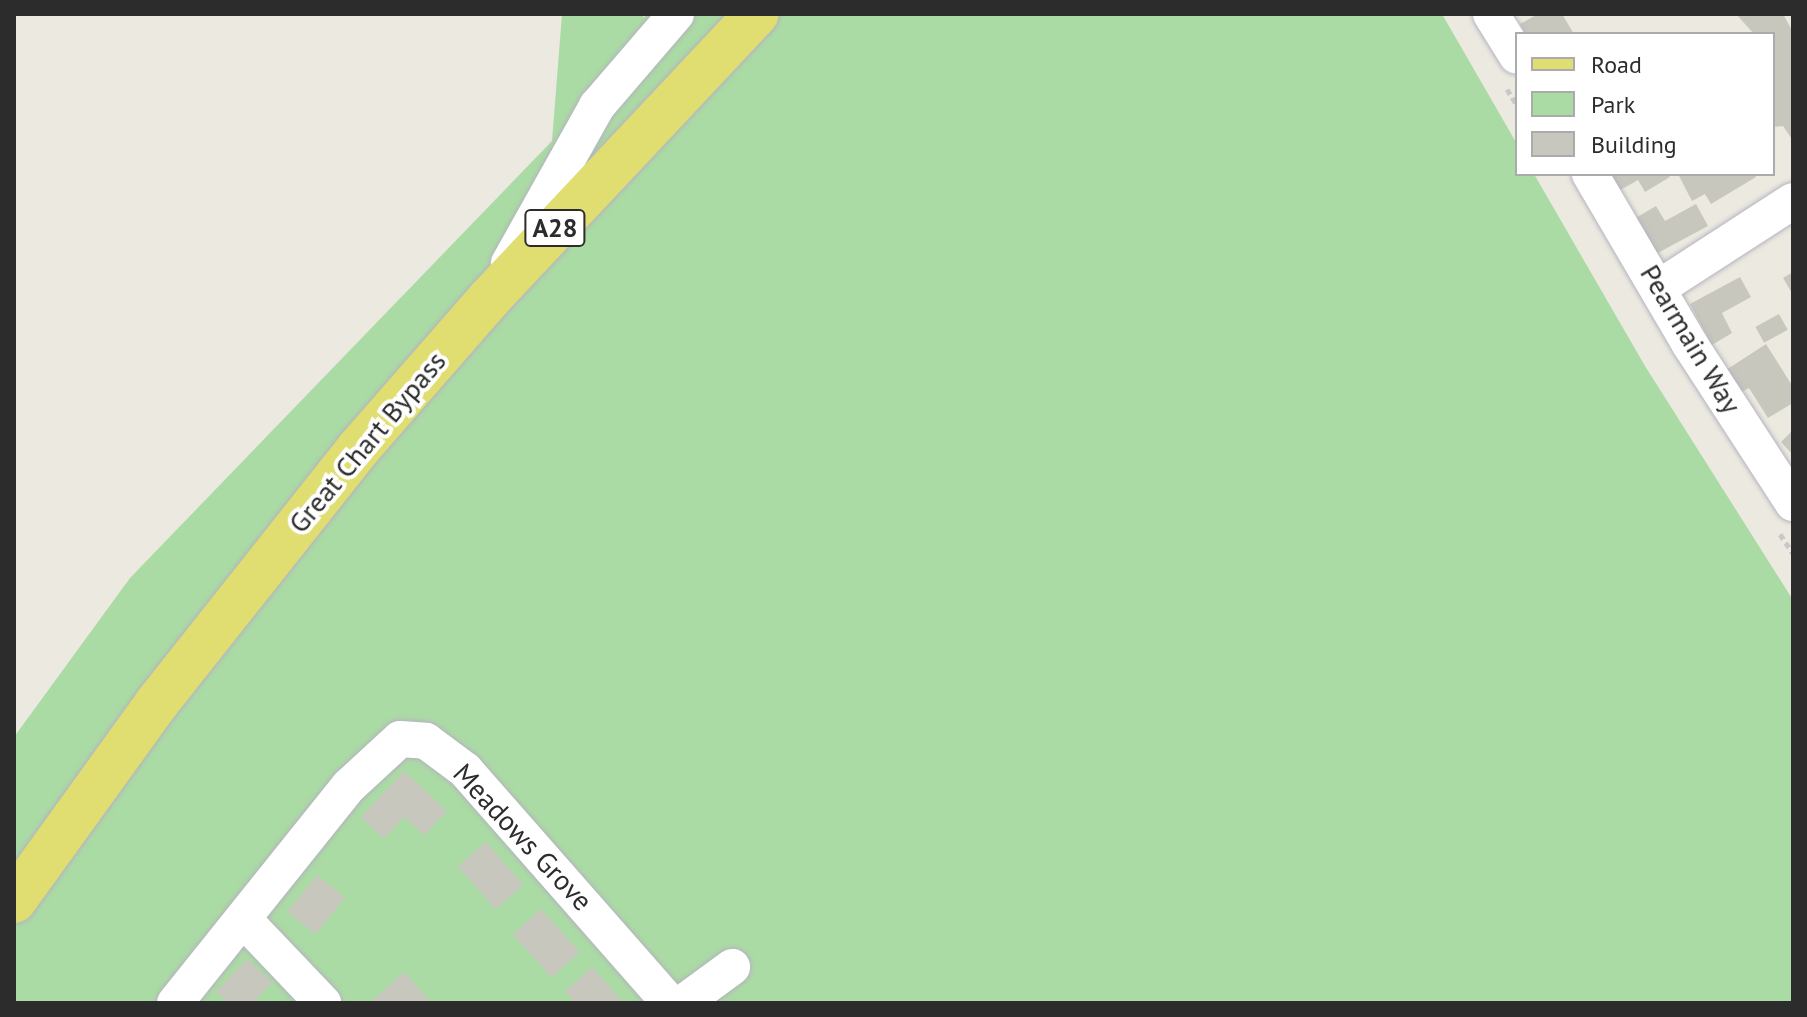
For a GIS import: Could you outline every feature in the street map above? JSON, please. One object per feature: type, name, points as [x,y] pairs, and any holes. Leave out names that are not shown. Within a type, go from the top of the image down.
[{"type":"main road","name":"Great Chart Bypass","points":[[14,901],[175,680],[359,448],[489,299],[757,14]]},
{"type":"street","points":[[489,299],[597,106],[676,14]]},
{"type":"street","points":[[1491,14],[1515,53]]},
{"type":"street","name":"Pearmain Way","points":[[1591,176],[1660,287],[1689,343],[1793,503]]},
{"type":"street","points":[[1660,287],[1793,201]]},
{"type":"street","name":"Meadows Grove","points":[[175,1003],[349,786],[400,739],[426,741],[465,770],[670,1003]]},
{"type":"street","points":[[244,920],[323,1003]]},
{"type":"street","points":[[683,1003],[732,967]]},
{"type":"green space","points":[[562,14],[645,14],[642,19],[648,14],[1442,14],[1515,141],[1515,176],[1535,176],[1645,366],[1793,600],[1793,1003],[14,1003],[14,737],[130,578],[552,141]]},
{"type":"building","points":[[1538,14],[1562,14],[1573,32],[1525,32],[1520,24]]},
{"type":"building","points":[[1736,14],[1783,14],[1793,32],[1793,141],[1783,126],[1775,127],[1775,32],[1752,32]]},
{"type":"building","points":[[1604,176],[1670,177],[1645,192],[1638,180],[1615,193]]},
{"type":"building","points":[[1679,176],[1756,177],[1711,204],[1705,194],[1692,201]]},
{"type":"building","points":[[1696,204],[1708,226],[1654,255],[1634,219],[1656,206],[1665,221]]},
{"type":"building","points":[[1793,272],[1793,295],[1783,278]]},
{"type":"building","points":[[1740,277],[1751,297],[1722,313],[1732,333],[1712,345],[1690,304]]},
{"type":"building","points":[[1779,314],[1788,330],[1764,343],[1755,327]]},
{"type":"building","points":[[1766,344],[1793,387],[1793,403],[1768,418],[1749,388],[1740,393],[1726,370]]},
{"type":"building","points":[[1793,430],[1793,455],[1781,442]]},
{"type":"building","points":[[404,771],[447,811],[424,835],[404,817],[384,839],[361,817]]},
{"type":"building","points":[[486,842],[523,885],[495,909],[458,866]]},
{"type":"building","points":[[317,875],[345,898],[315,934],[287,912]]},
{"type":"building","points":[[541,909],[580,952],[552,978],[513,934]]},
{"type":"building","points":[[247,959],[272,982],[253,1003],[228,1003],[216,992]]},
{"type":"building","points":[[592,967],[624,1003],[575,1003],[565,991]]},
{"type":"building","points":[[404,972],[432,1003],[370,1003]]}]
